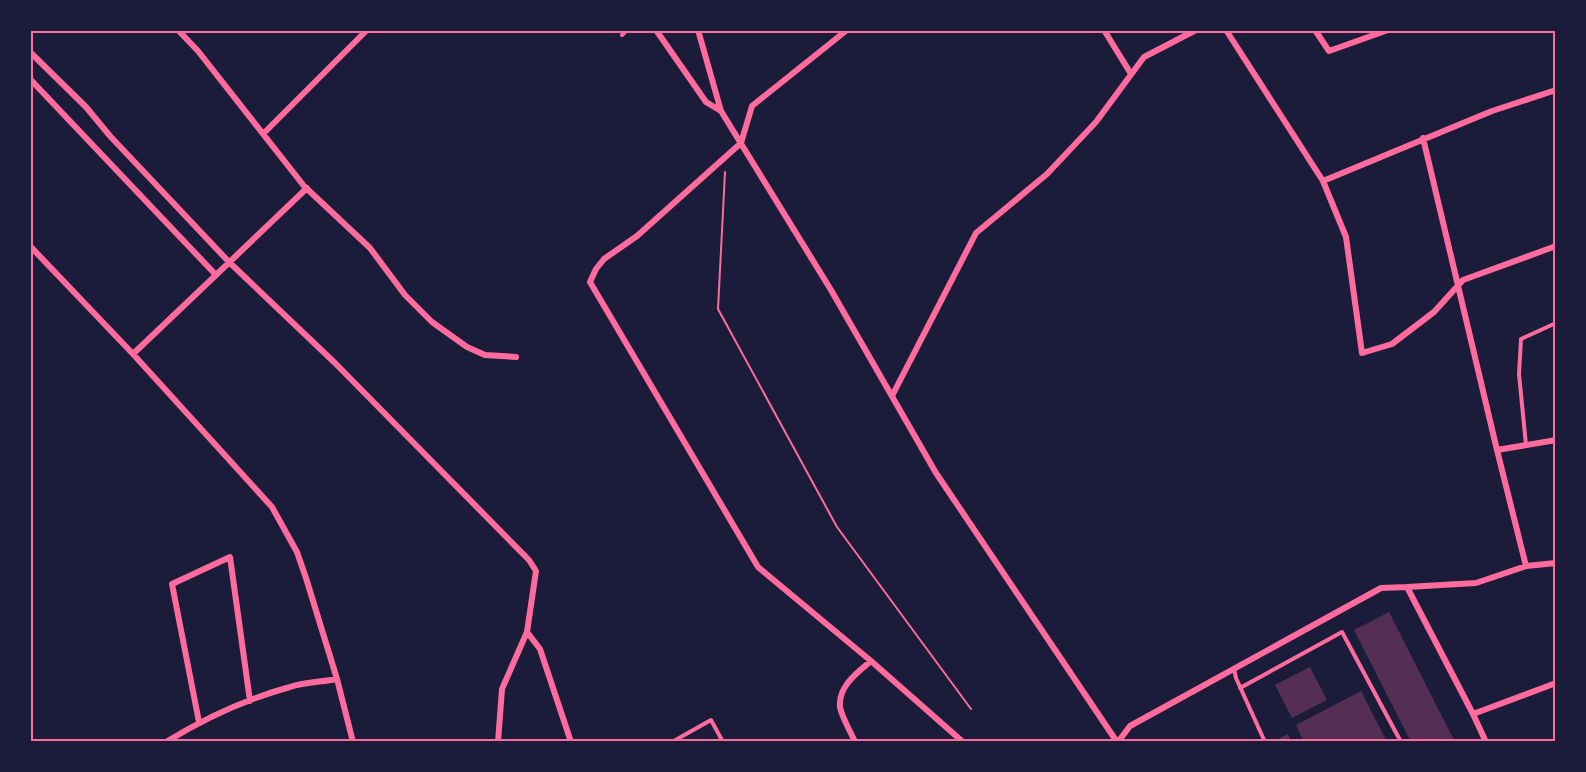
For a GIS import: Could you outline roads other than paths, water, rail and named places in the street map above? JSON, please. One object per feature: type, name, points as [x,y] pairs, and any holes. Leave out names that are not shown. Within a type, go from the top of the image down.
[{"type":"street","points":[[178,30],[198,51],[307,188],[370,248],[405,295],[432,322],[467,347],[485,355],[516,357]]},
{"type":"street","points":[[264,134],[367,30]]},
{"type":"street","points":[[656,30],[706,102],[721,111]]},
{"type":"street","points":[[698,30],[721,111],[831,290],[936,473],[1118,742],[1130,726],[1381,588],[1476,583],[1526,566],[1556,563]]},
{"type":"street","points":[[847,30],[752,106],[741,143],[637,236],[604,259],[590,282],[758,567],[871,661],[963,742]]},
{"type":"street","points":[[1104,30],[1131,74]]},
{"type":"street","points":[[892,396],[975,233],[1047,174],[1096,122],[1144,57],[1196,30]]},
{"type":"street","points":[[1226,30],[1323,181],[1346,237],[1362,353],[1392,344],[1434,312],[1463,280],[1556,246]]},
{"type":"street","points":[[1315,30],[1329,51],[1388,30]]},
{"type":"street","points":[[30,52],[86,107],[110,136],[229,262],[335,363],[529,560],[536,571],[527,632],[502,689],[498,742]]},
{"type":"street","points":[[30,79],[216,275]]},
{"type":"street","points":[[1323,181],[1492,111],[1556,90]]},
{"type":"street","points":[[1423,138],[1526,566]]},
{"type":"street","points":[[133,354],[307,188]]},
{"type":"street","points":[[30,246],[133,354],[272,507],[287,531],[306,578],[337,679],[353,742]]},
{"type":"street","points":[[1497,450],[1556,440]]},
{"type":"street","points":[[199,722],[172,584],[230,557],[250,701]]},
{"type":"street","points":[[1407,587],[1486,742]]},
{"type":"street","points":[[527,632],[540,650],[571,742]]},
{"type":"street","points":[[855,742],[840,706],[843,692],[850,680],[871,661]]},
{"type":"street","points":[[166,742],[199,722],[250,701],[292,686],[337,679]]},
{"type":"street","points":[[1473,714],[1556,683]]},
{"type":"lane","points":[[622,35],[627,30]]},
{"type":"lane","points":[[1526,446],[1519,374],[1521,339],[1556,323]]},
{"type":"lane","points":[[1240,688],[1342,632],[1401,742]]},
{"type":"lane","points":[[1234,669],[1240,688],[1265,742]]},
{"type":"lane","points":[[672,742],[711,720],[723,742]]}]
